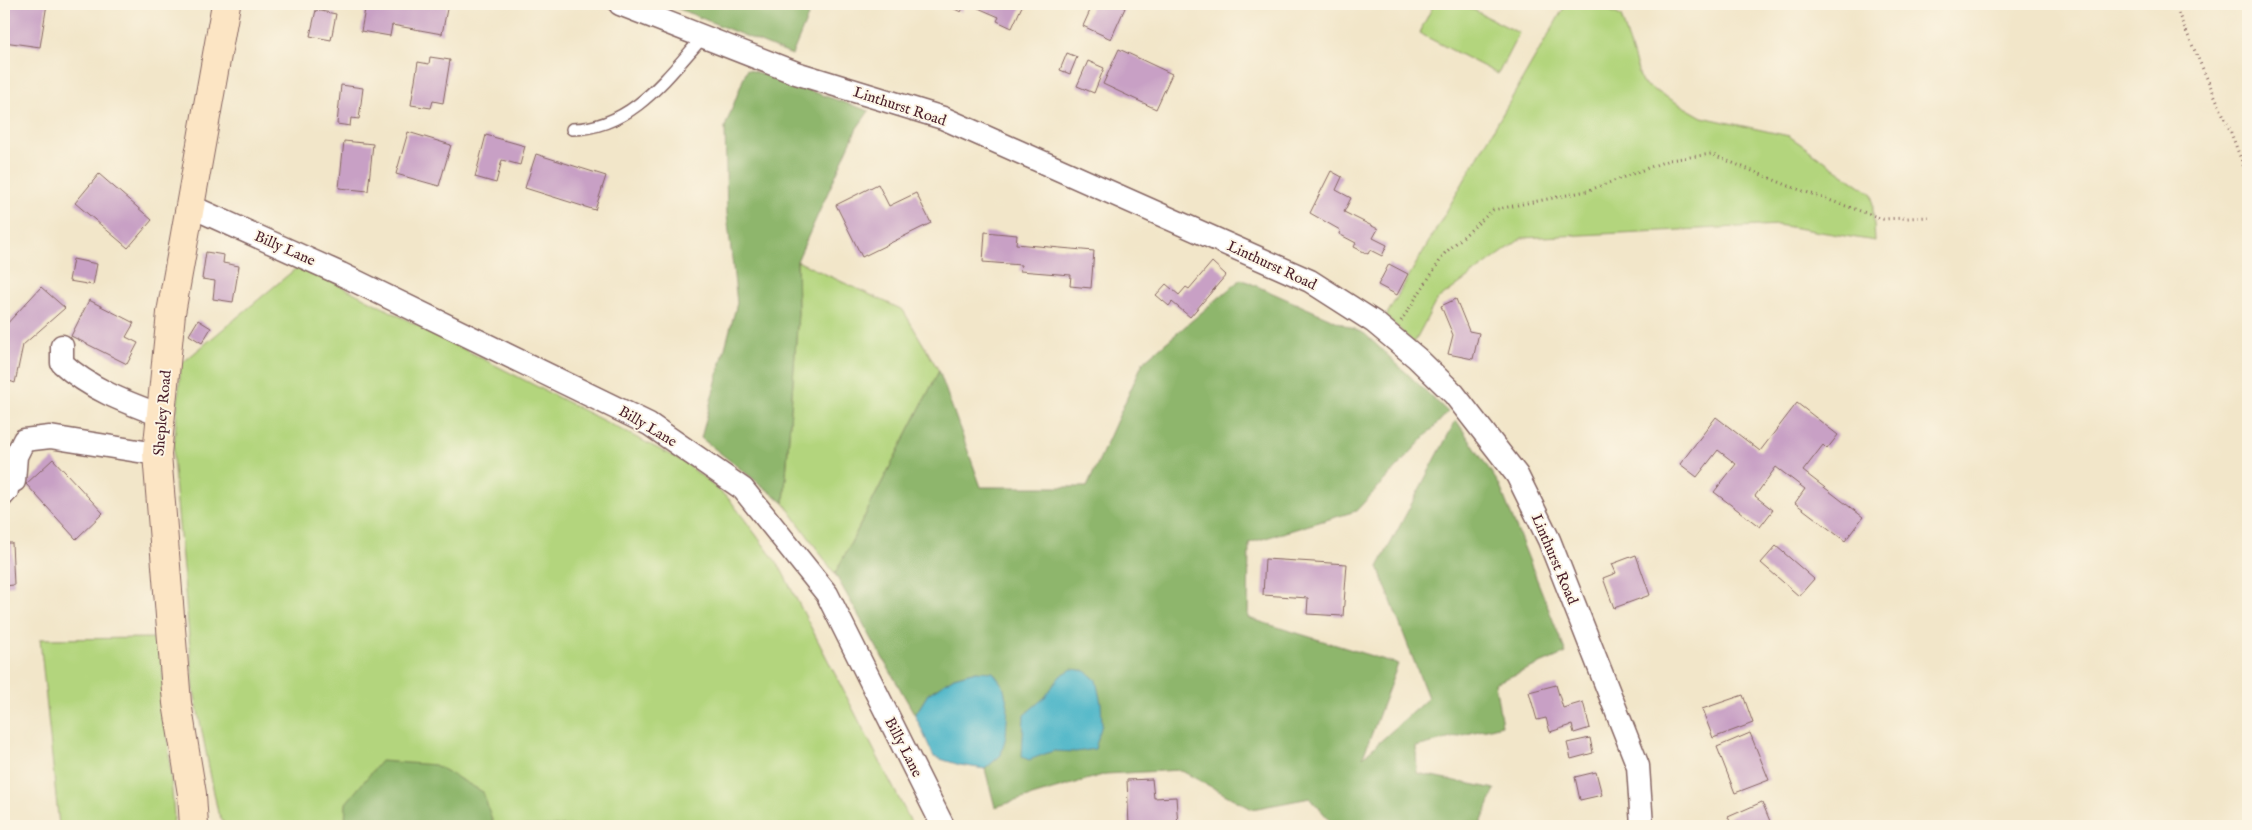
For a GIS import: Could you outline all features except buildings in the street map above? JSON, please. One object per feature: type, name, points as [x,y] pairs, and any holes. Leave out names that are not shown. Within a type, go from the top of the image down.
[{"type":"street","name":"Shepley Road","points":[[194,826],[192,794],[177,703],[157,454],[171,313],[226,4]]},
{"type":"street","name":"Linthurst Road","points":[[620,4],[796,73],[943,118],[1310,281],[1374,322],[1392,336],[1454,394],[1516,476],[1549,540],[1638,766],[1642,826]]},
{"type":"street","name":"Billy Lane","points":[[190,206],[342,274],[649,424],[743,489],[827,594],[943,826]]},
{"type":"street","points":[[62,346],[62,364],[72,372],[110,396],[160,415]]},
{"type":"street","points":[[14,481],[16,456],[24,440],[50,437],[157,454]]},
{"type":"lane","points":[[572,129],[585,129],[603,124],[632,110],[651,96],[703,37]]},
{"type":"lane","points":[[4,502],[12,493],[14,481]]},
{"type":"path","points":[[2174,4],[2230,130],[2248,178]]},
{"type":"path","points":[[1392,336],[1446,253],[1493,210],[1587,191],[1668,160],[1711,154],[1789,186],[1883,219],[1930,217]]},
{"type":"green space","points":[[667,4],[813,4],[792,55]]},
{"type":"green space","points":[[1434,4],[1462,4],[1519,33],[1498,74],[1419,33]]},
{"type":"green space","points":[[1566,4],[1596,4],[1621,16],[1642,83],[1702,117],[1789,136],[1872,194],[1875,241],[1778,225],[1522,238],[1436,301],[1414,343],[1386,316]]},
{"type":"green space","points":[[747,69],[869,111],[857,128],[797,261],[798,313],[784,503],[701,438],[737,303],[727,214],[725,127]]},
{"type":"green space","points":[[797,261],[903,310],[939,371],[835,574],[784,503],[798,313]]},
{"type":"green space","points":[[300,265],[686,463],[730,500],[780,567],[913,826],[226,826],[218,813],[194,691],[173,458],[181,364]]},
{"type":"green space","points":[[1241,279],[1365,334],[1448,412],[1356,511],[1249,543],[1248,618],[1398,664],[1363,757],[1428,698],[1378,567],[1456,420],[1499,484],[1566,653],[1495,683],[1502,725],[1416,747],[1417,773],[1495,789],[1480,826],[1335,826],[1310,798],[1252,809],[1180,770],[1106,774],[995,807],[985,769],[1001,755],[976,671],[954,677],[928,694],[915,715],[835,574],[939,371],[981,487],[1087,487],[1143,362]]},
{"type":"green space","points":[[160,638],[174,816],[173,826],[59,826],[40,639]]},
{"type":"green space","points":[[381,761],[435,765],[483,792],[494,826],[345,826],[346,803]]},
{"type":"water","points":[[1072,669],[1086,671],[1096,680],[1101,703],[1102,724],[1095,749],[1076,752],[1053,751],[1029,760],[1022,757],[1024,715],[1045,697],[1060,676]]},
{"type":"water","points":[[976,671],[993,672],[1003,686],[1008,706],[1006,736],[1001,755],[985,769],[960,765],[934,757],[915,715],[928,694],[954,677]]}]
